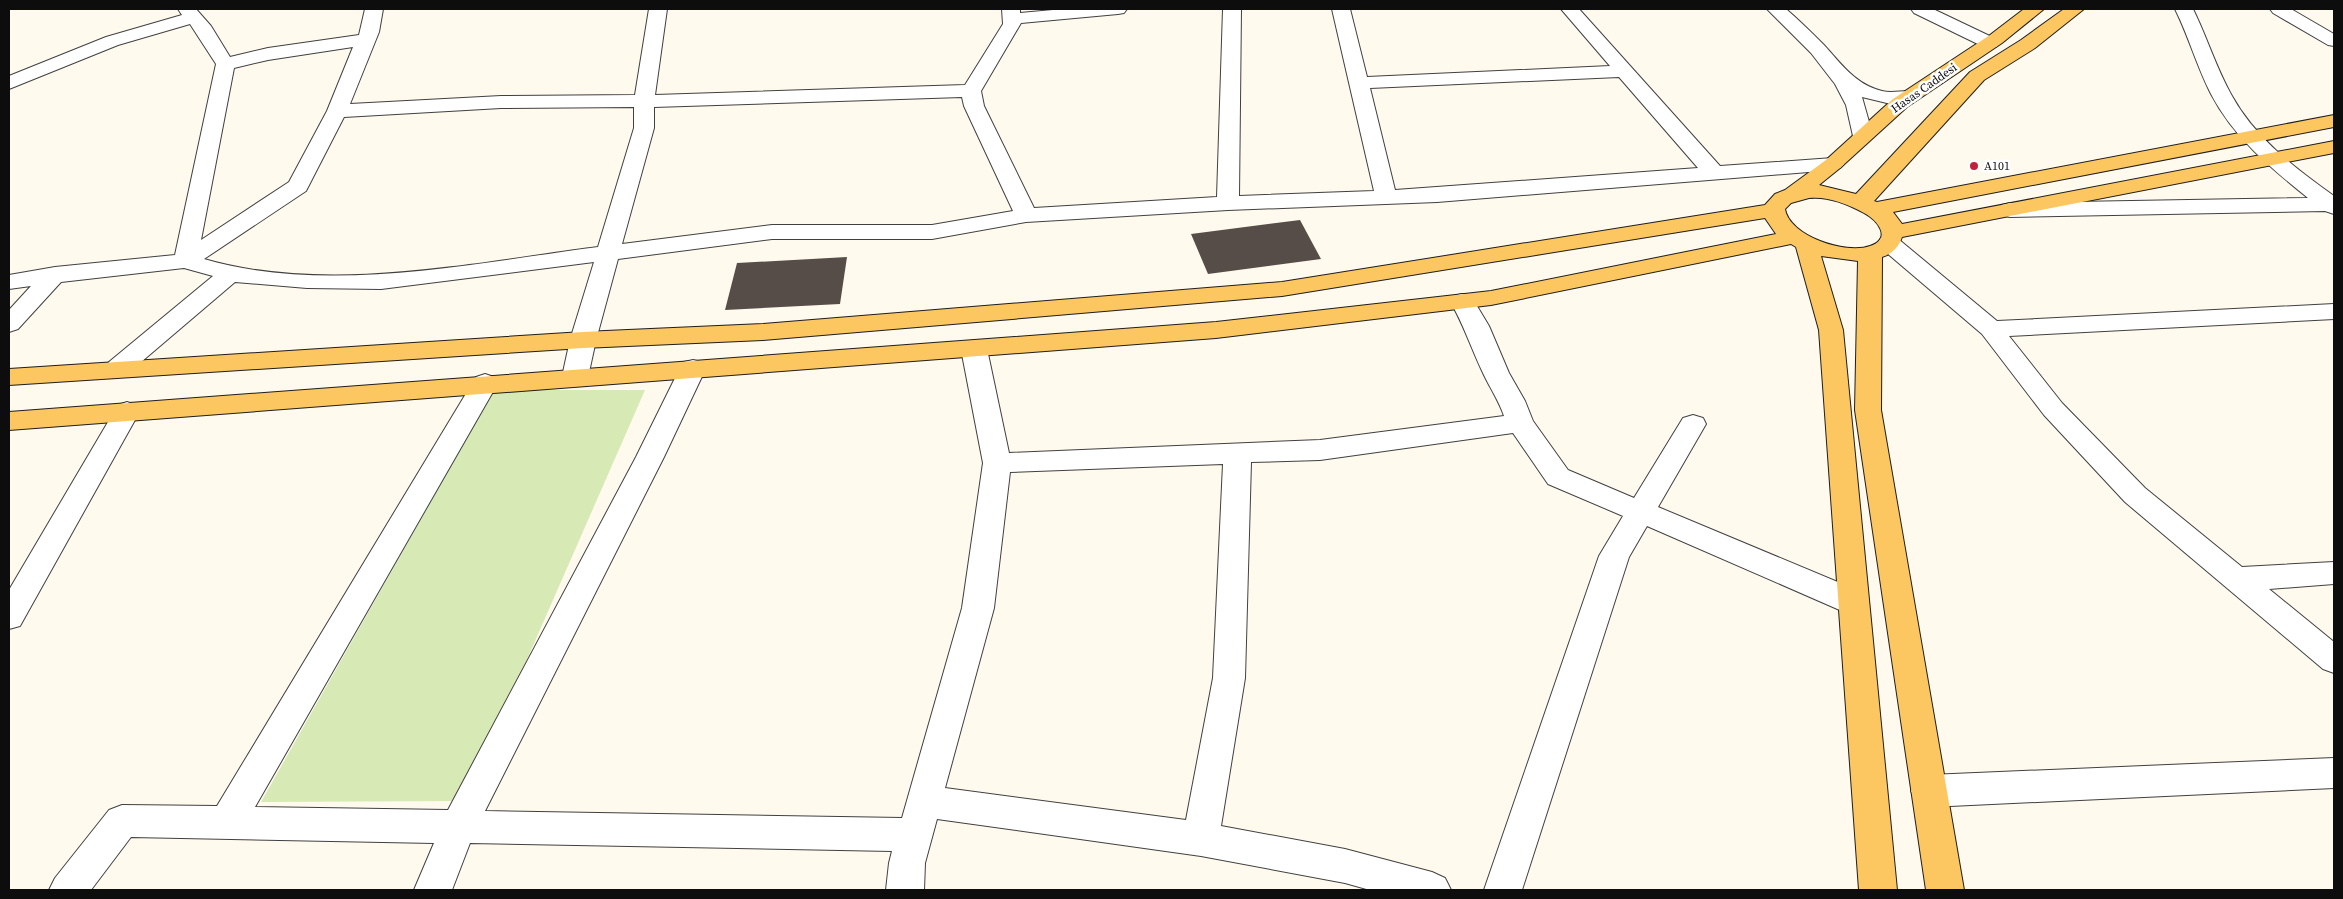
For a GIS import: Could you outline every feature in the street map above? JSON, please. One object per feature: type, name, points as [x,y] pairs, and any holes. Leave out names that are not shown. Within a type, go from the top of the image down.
[{"type":"main road","name":"Hasas Caddesi","points":[[1774,210],[1778,202],[1794,193],[1833,164],[1910,96],[1990,43],[2035,9]]},
{"type":"main road","name":"Hasas Caddesi","points":[[1868,205],[1977,76],[2028,44],[2075,9]]},
{"type":"main road","points":[[1868,205],[2250,137],[2334,120]]},
{"type":"main road","points":[[9,377],[118,368],[583,340],[763,332],[1282,289],[1774,210],[1775,216],[1782,228],[1800,240],[1838,252],[1884,243],[2010,210],[2334,146]]},
{"type":"main road","points":[[1794,193],[1817,191],[1840,194],[1868,205],[1889,222],[1884,243],[1868,410],[1946,890]]},
{"type":"main road","points":[[9,420],[485,383],[1216,330],[1491,298],[1800,240]]},
{"type":"main road","points":[[1800,240],[1831,330],[1878,890]]},
{"type":"street","points":[[185,261],[298,186],[337,111],[365,40],[370,32],[374,9]]},
{"type":"street","points":[[575,377],[583,340],[644,128],[644,102],[658,9]]},
{"type":"street","points":[[1026,215],[974,106],[971,91],[1012,24],[1011,14],[1118,9]]},
{"type":"street","points":[[1228,203],[1232,9]]},
{"type":"street","points":[[1341,9],[1386,197]]},
{"type":"street","points":[[1570,9],[1714,173]]},
{"type":"street","points":[[1776,9],[1798,28],[1837,74],[1852,97],[1863,136]]},
{"type":"street","points":[[1920,9],[1990,43]]},
{"type":"street","points":[[2184,9],[2222,96],[2250,137],[2273,158],[2333,205]]},
{"type":"street","points":[[2279,9],[2334,41]]},
{"type":"street","points":[[9,83],[112,41],[190,13],[205,30],[225,64],[185,261]]},
{"type":"street","points":[[225,64],[268,54],[365,40]]},
{"type":"street","points":[[1359,84],[1623,71]]},
{"type":"street","points":[[1837,74],[1878,97],[1897,100],[1910,96]]},
{"type":"street","points":[[337,111],[501,102],[644,102],[971,91]]},
{"type":"street","points":[[9,282],[54,274],[185,261],[230,274],[307,281],[381,282],[772,232],[932,232],[1026,215],[1228,203],[1386,197],[1833,164]]},
{"type":"street","points":[[2010,210],[2333,205]]},
{"type":"street","points":[[1884,243],[1991,329],[2053,409],[2134,495],[2334,660]]},
{"type":"street","points":[[9,324],[54,274]]},
{"type":"street","points":[[118,368],[230,274]]},
{"type":"street","points":[[1462,301],[1477,326],[1496,373],[1512,401],[1520,423],[1558,477],[1853,602]]},
{"type":"street","points":[[1991,329],[2334,311]]},
{"type":"street","points":[[905,890],[907,863],[978,608],[997,463],[974,348]]},
{"type":"street","points":[[433,890],[458,828],[645,466],[693,368]]},
{"type":"street","points":[[226,824],[485,383]]},
{"type":"street","points":[[9,618],[127,411]]},
{"type":"street","points":[[997,463],[1320,450],[1520,423]]},
{"type":"street","points":[[1503,890],[1614,556],[1693,424]]},
{"type":"street","points":[[1201,839],[1229,678],[1238,453]]},
{"type":"street","points":[[2237,579],[2334,573]]},
{"type":"street","points":[[1929,791],[2334,773]]},
{"type":"street","points":[[924,801],[1201,839],[1345,866],[1432,890]]},
{"type":"street","points":[[68,890],[122,822],[915,835]]},
{"type":"green space","points":[[494,390],[645,390],[465,801],[261,802]]},
{"type":"building","points":[[1300,220],[1321,259],[1208,274],[1191,234]]},
{"type":"building","points":[[847,257],[840,304],[725,310],[737,263]]},
{"type":"place","name":"A101","points":[[1974,166]]}]
